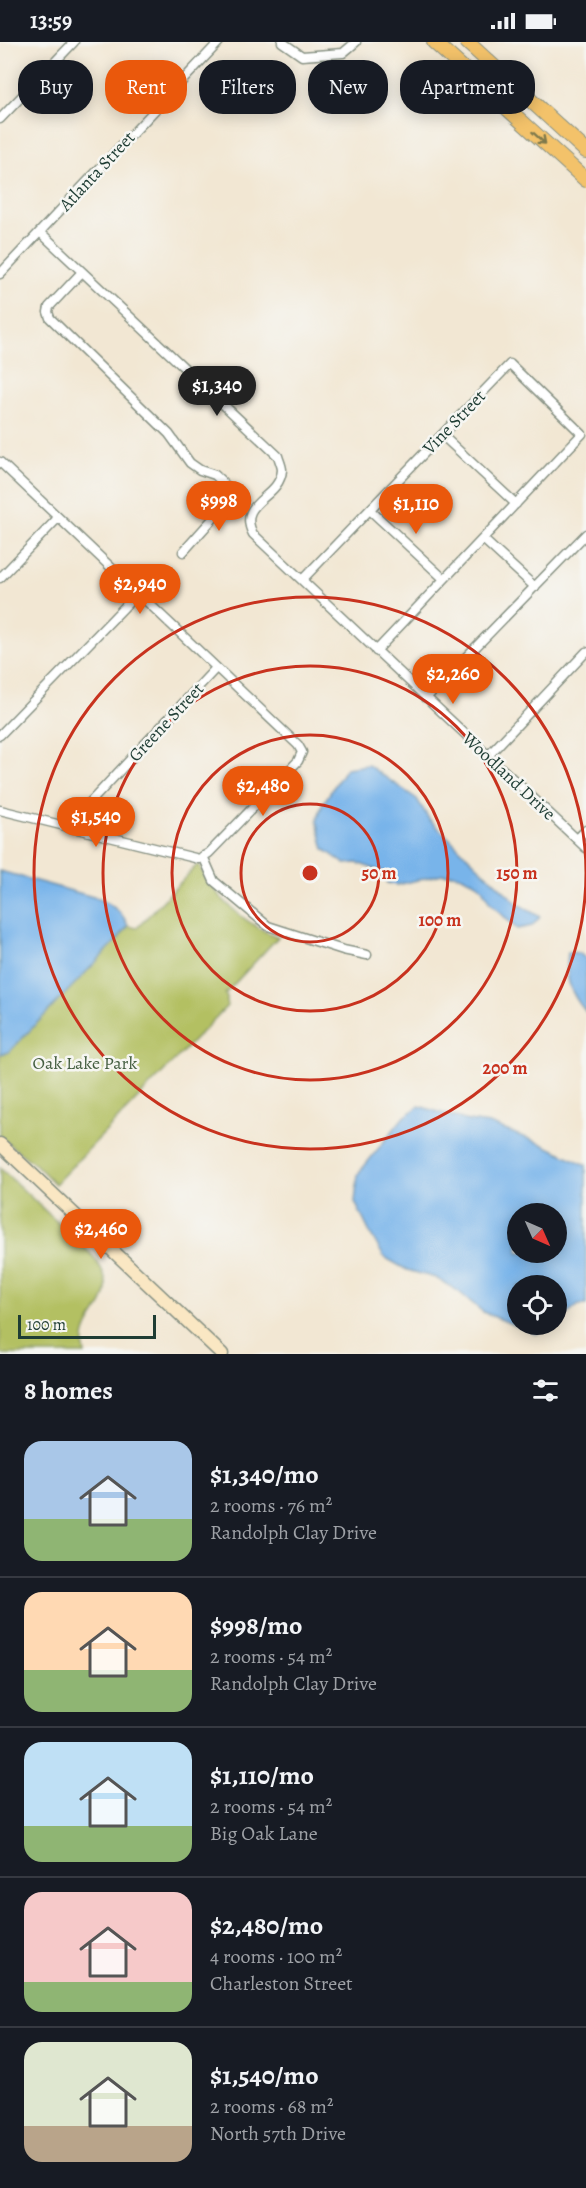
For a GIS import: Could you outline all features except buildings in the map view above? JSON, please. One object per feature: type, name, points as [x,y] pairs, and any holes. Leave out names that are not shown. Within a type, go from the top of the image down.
[{"type":"main road","points":[[434,42],[586,180]]},
{"type":"main road","points":[[467,42],[586,151]]},
{"type":"street","points":[[0,119],[74,42]]},
{"type":"street","name":"Atlanta Street","points":[[0,274],[219,42]]},
{"type":"street","points":[[282,42],[302,56],[343,53],[356,42]]},
{"type":"street","points":[[40,232],[278,456],[282,469],[278,483],[249,512],[248,524],[253,534],[271,553],[302,580]]},
{"type":"street","points":[[82,272],[49,307],[50,318],[169,434],[190,463],[200,470],[215,475],[235,494],[183,552]]},
{"type":"street","name":"Vine Street","points":[[302,580],[510,364],[582,434],[516,504]]},
{"type":"street","points":[[376,651],[516,504],[442,435]]},
{"type":"street","points":[[0,462],[298,745],[302,752],[298,761],[209,853],[201,858],[0,810]]},
{"type":"street","points":[[370,510],[444,579]]},
{"type":"street","points":[[0,578],[58,518]]},
{"type":"street","points":[[426,698],[586,534]]},
{"type":"street","points":[[483,539],[535,587]]},
{"type":"street","name":"Woodland Drive","points":[[302,580],[586,848]]},
{"type":"street","points":[[0,735],[137,594]]},
{"type":"street","points":[[488,756],[586,652]]},
{"type":"street","name":"Greene Street","points":[[67,827],[216,668]]},
{"type":"street","points":[[577,839],[586,830]]},
{"type":"street","points":[[201,858],[214,881],[268,926],[343,950],[368,955]]},
{"type":"street","points":[[0,1144],[222,1354]]},
{"type":"green space","name":"Oak Lake Park","points":[[198,864],[213,888],[232,908],[254,925],[278,937],[225,994],[227,1006],[55,1184],[37,1166],[0,1137],[0,1054],[9,1052],[128,926],[137,928]]},
{"type":"green space","points":[[0,1168],[92,1255],[103,1272],[106,1286],[104,1297],[87,1328],[84,1340],[85,1354],[0,1354]]},
{"type":"water","points":[[368,765],[417,799],[429,819],[486,874],[518,904],[540,917],[532,926],[517,929],[490,903],[481,887],[473,881],[454,874],[442,874],[397,885],[387,883],[384,872],[357,863],[345,864],[324,849],[317,821],[322,805],[346,768]]},
{"type":"water","points":[[0,871],[97,898],[119,912],[128,926],[9,1052],[0,1054]]},
{"type":"water","points":[[568,952],[579,953],[586,959],[586,1012],[572,991],[567,970]]},
{"type":"water","points":[[419,1106],[468,1121],[489,1124],[542,1144],[586,1165],[586,1305],[579,1305],[567,1314],[567,1275],[507,1275],[507,1322],[483,1312],[458,1291],[436,1278],[407,1270],[384,1257],[355,1202],[358,1174],[402,1119]]}]
